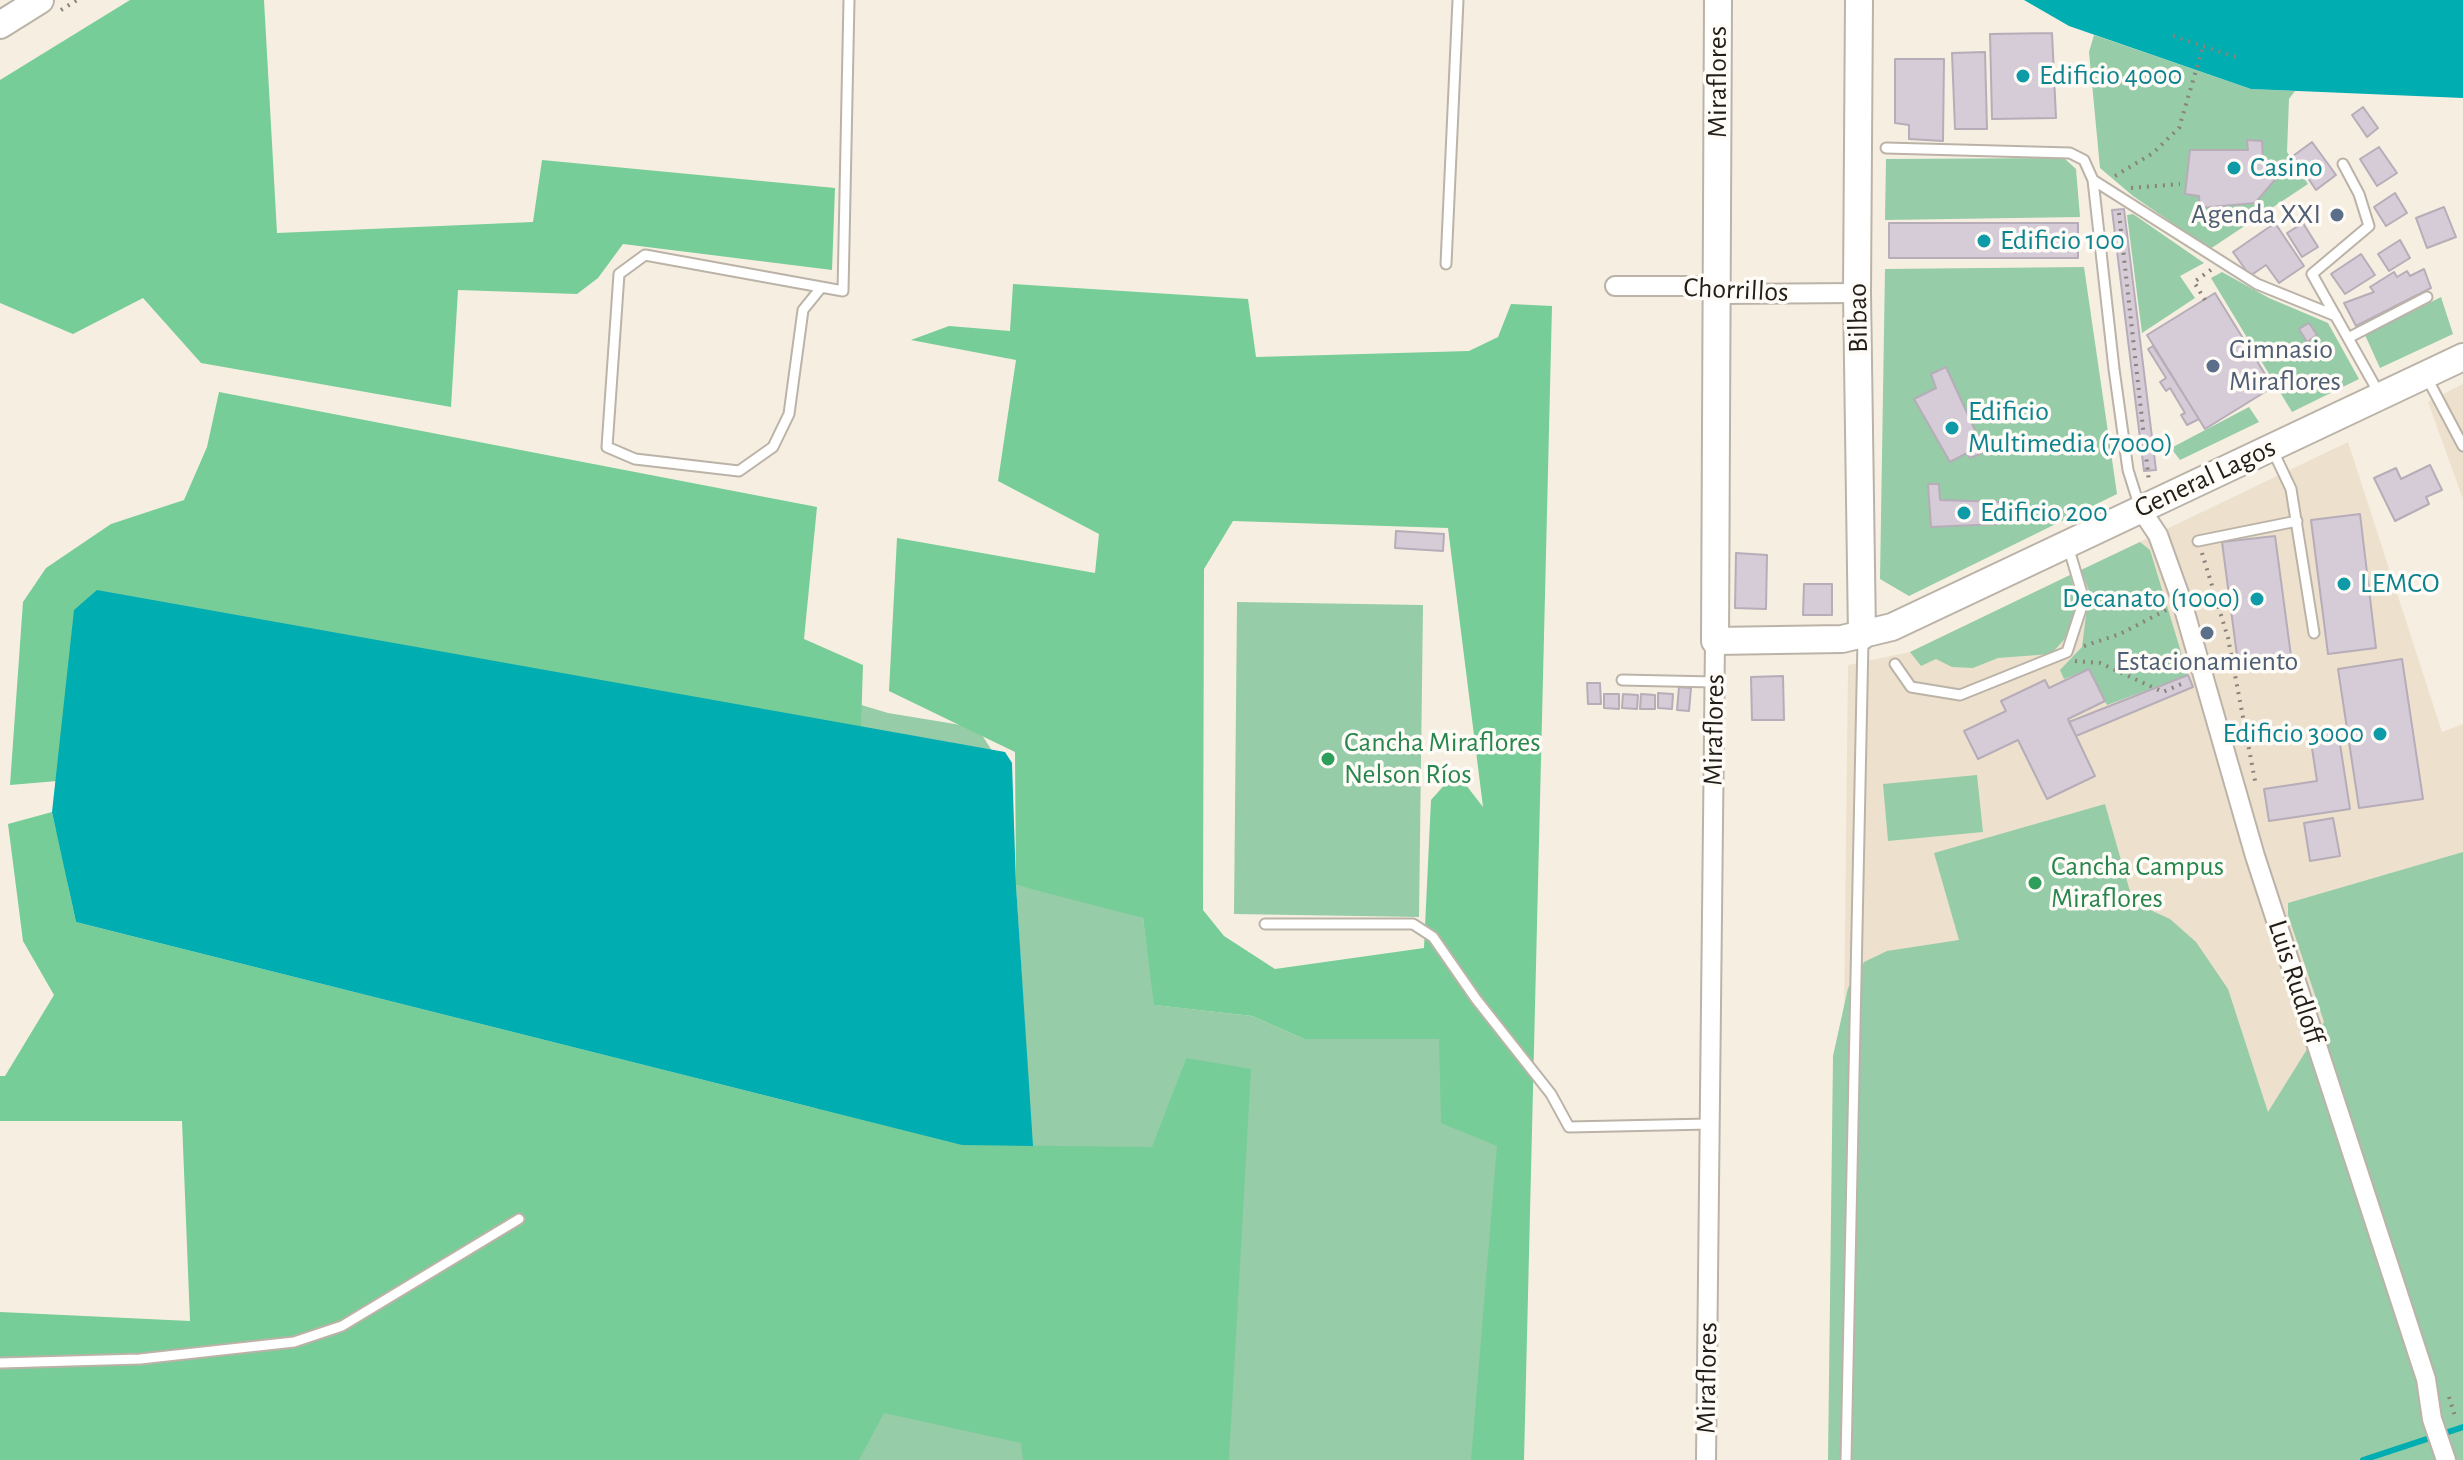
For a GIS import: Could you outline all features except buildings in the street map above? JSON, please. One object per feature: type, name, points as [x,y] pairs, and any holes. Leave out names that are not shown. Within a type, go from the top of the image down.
[{"type":"main road","points":[[3,18],[40,0]]},
{"type":"main road","name":"Miraflores","points":[[1715,641],[1718,0]]},
{"type":"main road","name":"Bilbao","points":[[1859,0],[1857,293],[1862,636]]},
{"type":"main road","name":"General Lagos","points":[[1715,641],[1862,636],[1931,611],[2148,504],[2463,357]]},
{"type":"street","name":"Chorrillos","points":[[1615,286],[1703,286],[1719,294],[1857,293]]},
{"type":"street","name":"Luis Rudloff","points":[[2148,504],[2205,673],[2255,856],[2426,1379],[2432,1419],[2446,1460]]},
{"type":"street","name":"Miraflores","points":[[1706,1460],[1715,641]]},
{"type":"lane","points":[[820,289],[803,310],[789,414],[773,447],[739,471],[635,459],[607,447],[619,274],[645,255],[843,291],[849,0]]},
{"type":"lane","points":[[1446,264],[1458,0]]},
{"type":"lane","points":[[1886,148],[2070,153],[2084,160],[2093,180],[2128,470],[2148,504]]},
{"type":"lane","points":[[2343,164],[2359,194],[2369,226],[2312,274],[2381,396]]},
{"type":"lane","points":[[2093,180],[2257,284],[2336,316]]},
{"type":"lane","points":[[2348,338],[2427,297]]},
{"type":"lane","points":[[2426,375],[2463,446]]},
{"type":"lane","points":[[2271,448],[2291,489],[2314,633]]},
{"type":"lane","points":[[2198,541],[2297,521]]},
{"type":"lane","points":[[1895,664],[1911,687],[1960,695],[2067,652],[2084,600],[2067,543]]},
{"type":"lane","points":[[1846,1460],[1862,636]]},
{"type":"lane","points":[[1622,680],[1715,682]]},
{"type":"lane","points":[[1265,924],[1413,924],[1433,937],[1476,999],[1551,1094],[1569,1127],[1709,1124]]},
{"type":"lane","points":[[0,1363],[140,1359],[294,1342],[342,1326],[519,1219]]},
{"type":"path","points":[[2173,36],[2239,58]]},
{"type":"path","points":[[2148,504],[2150,489],[2115,177],[2153,153],[2179,128],[2203,47]]},
{"type":"path","points":[[2116,193],[2180,184]]},
{"type":"path","points":[[2205,300],[2194,282],[2221,263]]},
{"type":"path","points":[[2198,541],[2228,638],[2257,791]]},
{"type":"path","points":[[2067,652],[2120,634],[2182,602]]},
{"type":"path","points":[[2053,660],[2100,663],[2163,692],[2205,673]]},
{"type":"path","points":[[2446,1386],[2455,1416]]},
{"type":"shaded area","points":[[2463,384],[2463,499],[2428,402]]},
{"type":"shaded area","points":[[2348,442],[2442,732],[2463,724],[2463,1460],[1839,1460],[1848,665],[1910,652]]},
{"type":"green space","points":[[130,0],[264,0],[277,233],[533,222],[542,160],[835,188],[832,270],[623,244],[598,278],[577,294],[458,290],[451,407],[201,363],[143,298],[73,334],[0,303],[0,80]]},
{"type":"green space","points":[[2094,35],[2251,89],[2295,91],[2289,99],[2287,152],[2308,184],[2210,249],[2133,196],[2100,168],[2089,52]]},
{"type":"green space","points":[[2064,158],[2076,169],[2080,217],[1885,220],[1886,159]]},
{"type":"green space","points":[[2133,214],[2204,263],[2180,276],[2195,298],[2142,333],[2127,215]]},
{"type":"green space","points":[[2084,267],[2117,494],[1909,596],[1880,579],[1885,269]]},
{"type":"green space","points":[[2222,272],[2269,298],[2328,323],[2359,379],[2292,412],[2211,278]]},
{"type":"green space","points":[[1013,284],[1248,299],[1256,357],[1469,351],[1498,337],[1511,304],[1552,306],[1524,1460],[1471,1460],[1497,1146],[1441,1123],[1439,1039],[1304,1039],[1252,1016],[1154,1005],[1143,918],[1016,885],[1015,752],[889,691],[897,538],[1095,573],[1099,534],[998,481],[1016,360],[911,340],[949,326],[1010,331]],"holes":[[[1233,521],[1448,528],[1483,807],[1456,772],[1431,800],[1424,948],[1275,969],[1224,936],[1203,910],[1204,569]]]},
{"type":"green space","points":[[2441,297],[2453,334],[2380,368],[2365,335]]},
{"type":"green space","points":[[219,392],[817,507],[804,639],[863,665],[861,727],[98,590],[74,610],[57,781],[10,785],[23,602],[46,568],[111,524],[184,500],[207,447]]},
{"type":"green space","points":[[2249,407],[2259,422],[2180,460],[2171,448]]},
{"type":"green space","points":[[2140,542],[2150,550],[2188,675],[2107,705],[2089,669],[2064,679],[2060,670],[2082,647],[2089,591],[2081,570]]},
{"type":"green space","points":[[2070,575],[2076,597],[2075,617],[2070,633],[2051,654],[1998,658],[1973,668],[1952,667],[1936,659],[1921,666],[1910,652]]},
{"type":"green space","points":[[62,579],[848,701],[888,713],[967,726],[980,732],[998,760],[1032,1144],[1016,885],[1120,909],[1143,918],[1155,1005],[1252,1016],[1304,1039],[1440,1038],[1506,1140],[1480,1460],[0,1460],[73,1376],[816,1117],[817,1107],[74,899],[55,856]],"holes":[[[1186,1058],[1169,1164],[1042,1147],[1153,1147]]]},
{"type":"green space","name":"Cancha Miraflores Nelson Ríos","points":[[1237,602],[1423,605],[1419,917],[1234,914]]},
{"type":"green space","points":[[1977,775],[1983,832],[1888,841],[1883,784]]},
{"type":"green space","points":[[2105,804],[2133,902],[2170,919],[2196,942],[2228,989],[2268,1112],[2324,1022],[2288,915],[2288,903],[2463,852],[2463,1460],[1828,1460],[1833,1056],[1848,988],[1864,962],[1887,951],[1959,940],[1934,853]]},
{"type":"green space","points":[[52,812],[76,922],[962,1145],[1152,1147],[1186,1058],[1251,1069],[1229,1460],[1023,1460],[1021,1443],[884,1413],[859,1460],[0,1460],[0,1312],[190,1321],[182,1121],[0,1121],[0,1076],[5,1076],[54,995],[23,941],[8,824]]},
{"type":"water","points":[[2024,0],[2463,0],[2463,98],[2251,89],[2069,26]]},
{"type":"water","points":[[97,590],[1005,752],[1012,763],[1016,885],[1033,1146],[962,1145],[76,922],[52,812],[74,610]]},
{"type":"waterway","points":[[2363,1460],[2463,1427]]},
{"type":"place","name":"Edificio 4000","points":[[2023,76]]},
{"type":"place","name":"Casino","points":[[2234,168]]},
{"type":"place","name":"Agenda XXI","points":[[2337,215]]},
{"type":"place","name":"Edificio 100","points":[[1984,241]]},
{"type":"place","name":"Gimnasio Miraflores","points":[[2213,366]]},
{"type":"place","name":"Edificio Multimedia (7000)","points":[[1952,428]]},
{"type":"place","name":"Edificio 200","points":[[1964,513]]},
{"type":"place","name":"LEMCO","points":[[2344,584]]},
{"type":"place","name":"Decanato (1000)","points":[[2257,599]]},
{"type":"place","name":"Estacionamiento","points":[[2207,633]]},
{"type":"place","name":"Edificio 3000","points":[[2380,734]]},
{"type":"place","name":"Cancha Miraflores Nelson Ríos","points":[[1328,759]]},
{"type":"place","name":"Cancha Campus Miraflores","points":[[2035,883]]}]
